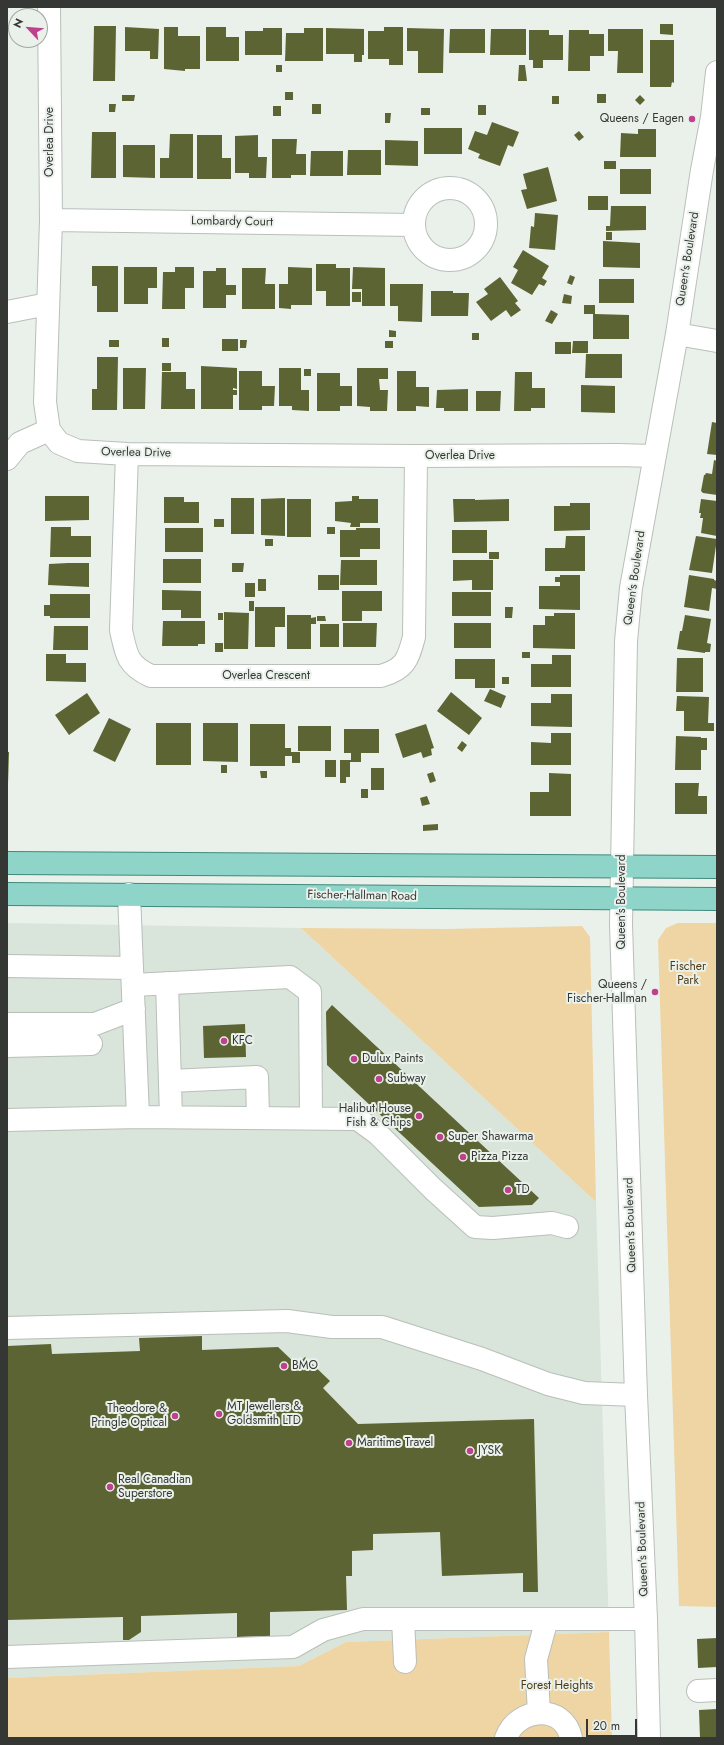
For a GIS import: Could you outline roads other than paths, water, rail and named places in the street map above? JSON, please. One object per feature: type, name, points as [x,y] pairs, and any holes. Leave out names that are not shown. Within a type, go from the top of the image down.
[{"type":"main road","points":[[7,863],[717,867]]},
{"type":"main road","name":"Fischer-Hallman Road","points":[[7,894],[717,899]]},
{"type":"street","name":"Overlea Drive","points":[[49,7],[50,220],[44,402],[49,430],[59,443],[78,451],[127,454],[654,456]]},
{"type":"street","name":"Queen's Boulevard","points":[[649,1738],[646,1619],[636,1395],[621,899],[626,641],[631,588],[676,334],[712,117],[717,72]]},
{"type":"street","name":"Lombardy Court","points":[[50,220],[414,225]]},
{"type":"street","points":[[7,312],[48,304]]},
{"type":"street","points":[[676,334],[717,341]]},
{"type":"street","points":[[7,459],[20,443],[49,430]]},
{"type":"street","name":"Overlea Crescent","points":[[127,454],[121,630],[130,661],[138,670],[151,676],[381,676],[396,672],[404,662],[414,637],[416,456]]},
{"type":"street","points":[[129,894],[138,1116]]},
{"type":"street","points":[[7,966],[132,977],[167,984],[290,978],[310,992],[311,1118]]},
{"type":"street","points":[[167,984],[171,1117]]},
{"type":"street","points":[[7,1024],[95,1024],[134,1009]]},
{"type":"street","points":[[7,1046],[91,1044]]},
{"type":"street","points":[[170,1081],[258,1077],[258,1118]]},
{"type":"street","points":[[7,1120],[138,1116],[340,1118],[359,1120],[378,1134],[433,1189],[475,1227],[492,1228],[552,1223],[567,1227]]},
{"type":"street","points":[[7,1328],[286,1321],[332,1327],[382,1327],[482,1359],[548,1384],[584,1393],[636,1395]]},
{"type":"street","points":[[7,1657],[293,1647],[323,1630],[363,1619],[646,1619]]},
{"type":"street","points":[[403,1619],[405,1662]]},
{"type":"street","points":[[539,1713],[536,1659],[546,1619]]},
{"type":"street","points":[[506,1738],[509,1730],[516,1721],[528,1714],[539,1713],[557,1718],[564,1724],[571,1738]]},
{"type":"place","name":"Queens / Eagen","points":[[692,119]]},
{"type":"place","name":"Queens / Fischer-Hallman","points":[[655,992]]},
{"type":"place","name":"KFC","points":[[224,1041]]},
{"type":"place","name":"Dulux Paints","points":[[354,1059]]},
{"type":"place","name":"Subway","points":[[379,1079]]},
{"type":"place","name":"Halibut House Fish & Chips","points":[[419,1116]]},
{"type":"place","name":"Super Shawarma","points":[[440,1137]]},
{"type":"place","name":"Pizza Pizza","points":[[463,1157]]},
{"type":"place","name":"TD","points":[[508,1190]]},
{"type":"place","name":"BMO","points":[[284,1366]]},
{"type":"place","name":"MT Jewellers & Goldsmith LTD","points":[[219,1414]]},
{"type":"place","name":"Theodore & Pringle Optical","points":[[175,1416]]},
{"type":"place","name":"Maritime Travel","points":[[349,1443]]},
{"type":"place","name":"JYSK","points":[[470,1451]]},
{"type":"place","name":"Real Canadian Superstore","points":[[110,1487]]},
{"type":"park label","name":"Fischer Park","points":[[688,974]]},
{"type":"park label","name":"Forest Heights","points":[[557,1686]]}]
